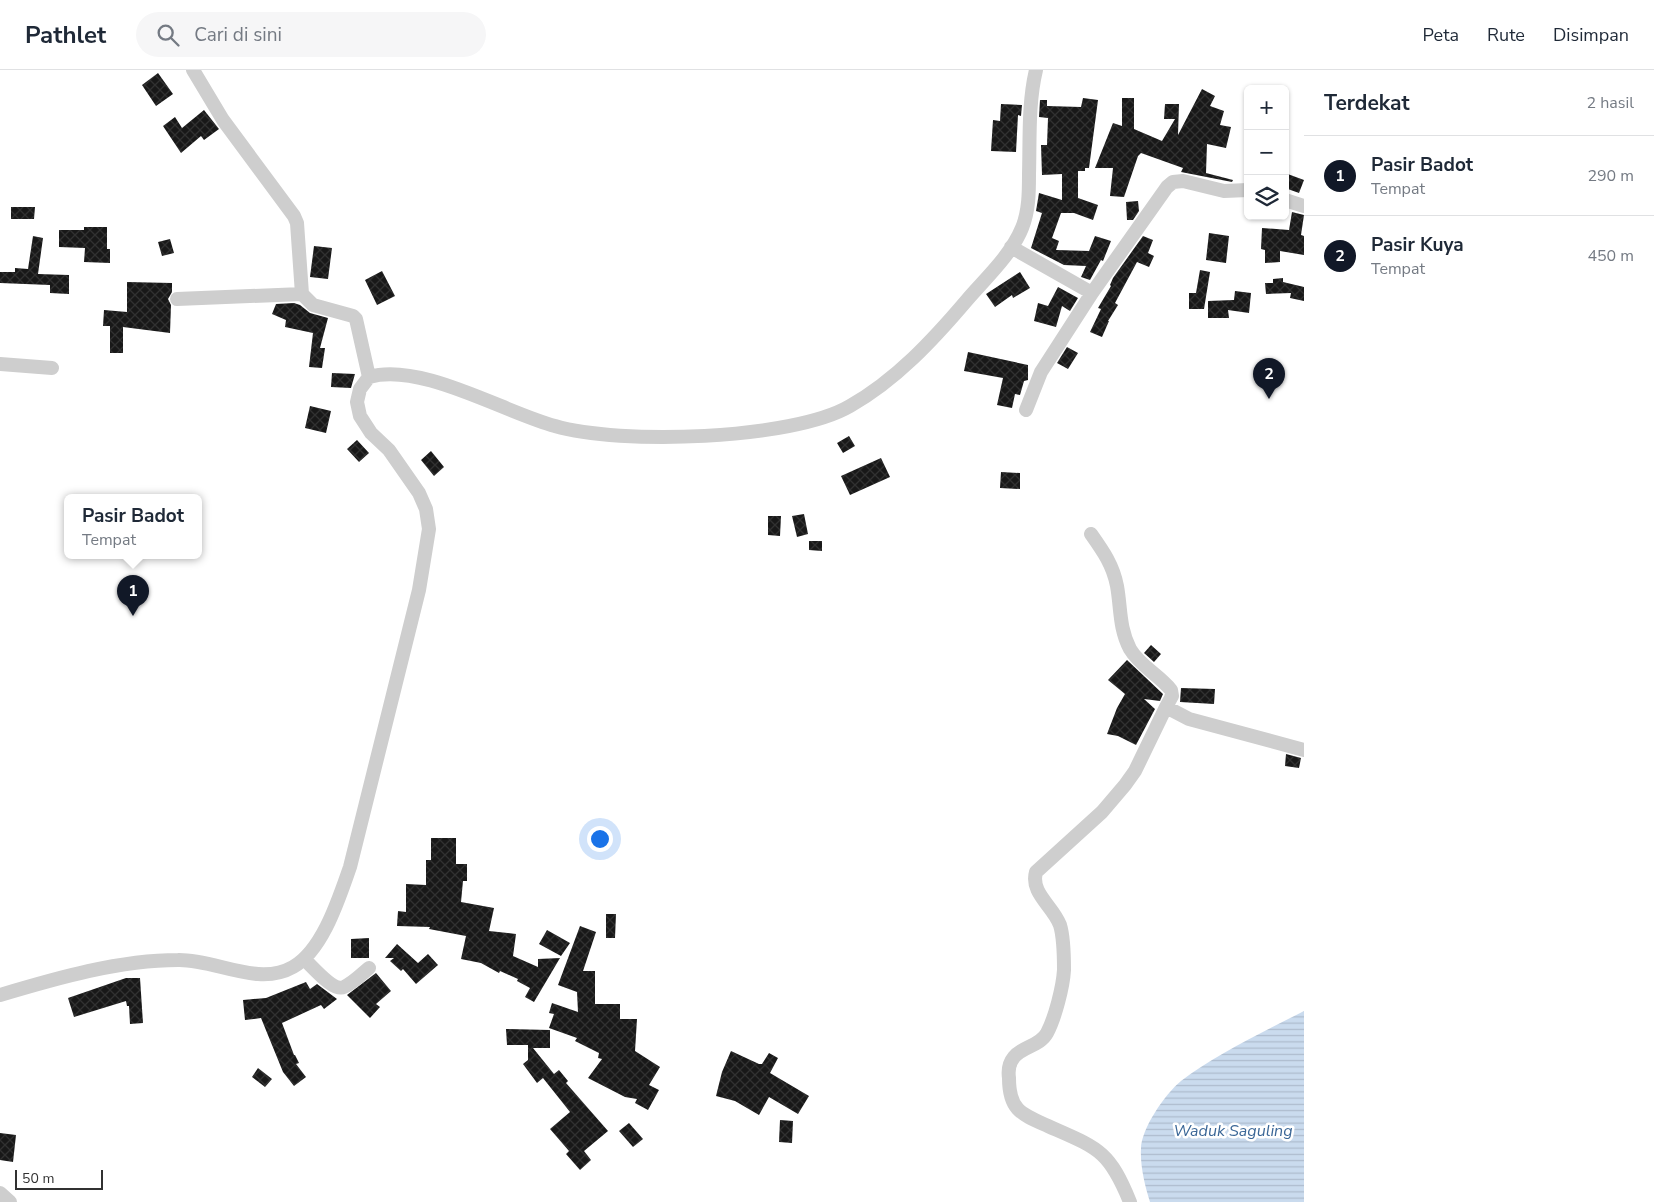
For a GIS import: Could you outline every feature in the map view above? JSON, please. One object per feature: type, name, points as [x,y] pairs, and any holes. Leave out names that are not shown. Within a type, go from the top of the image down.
[{"type":"street","points":[[0,995],[91,972],[147,962],[197,961],[255,974],[274,974],[292,968],[304,959],[317,943],[337,903],[350,867],[417,599],[427,549],[429,529],[427,516],[419,493],[389,450],[371,433],[360,416],[357,402],[360,389],[368,377],[356,319],[353,316],[313,305],[302,294],[298,223],[223,120],[193,70]]},
{"type":"street","points":[[368,377],[399,375],[433,381],[532,420],[582,432],[647,436],[776,429],[812,421],[848,407],[874,390],[938,334],[1011,247],[1022,228],[1027,211],[1031,112],[1036,70]]},
{"type":"street","points":[[1026,410],[1041,372],[1092,293],[1150,209],[1173,182],[1183,181],[1206,189],[1244,190]]},
{"type":"street","points":[[1289,201],[1304,206]]},
{"type":"street","points":[[1011,247],[1092,293]]},
{"type":"street","points":[[177,299],[302,294]]},
{"type":"street","points":[[0,364],[52,368]]},
{"type":"street","points":[[1091,534],[1106,553],[1114,574],[1121,626],[1130,649],[1136,658],[1171,690],[1172,696],[1135,771],[1125,786],[1102,812],[1036,872],[1035,884],[1060,927],[1064,962],[1062,986],[1047,1033],[1035,1045],[1014,1057],[1009,1069],[1010,1097],[1015,1108],[1035,1121],[1092,1147],[1106,1157],[1118,1174],[1130,1202]]},
{"type":"street","points":[[1166,707],[1189,719],[1304,750]]},
{"type":"street","points":[[304,959],[332,985],[340,988],[345,987],[369,968]]},
{"type":"street","points":[[0,1193],[10,1202]]},
{"type":"water","name":"Waduk Saguling","points":[[1304,1011],[1304,1202],[1150,1202],[1142,1169],[1142,1141],[1149,1122],[1168,1094],[1194,1071]]},
{"type":"building","points":[[158,73],[173,94],[156,106],[142,85]]},
{"type":"building","points":[[1202,89],[1215,96],[1210,106],[1224,111],[1220,125],[1231,127],[1226,148],[1207,144],[1206,173],[1233,180],[1232,182],[1181,172],[1183,168],[1141,153],[1138,156],[1124,197],[1110,196],[1113,168],[1095,168],[1113,123],[1122,126],[1122,98],[1134,98],[1134,129],[1162,141],[1175,119],[1164,119],[1165,104],[1179,104],[1178,135]]},
{"type":"building","points":[[1083,98],[1098,100],[1089,168],[1085,168],[1085,171],[1078,171],[1078,198],[1098,205],[1093,220],[1074,213],[1061,213],[1052,238],[1059,241],[1056,250],[1089,251],[1095,236],[1111,241],[1103,261],[1101,260],[1090,280],[1081,277],[1086,266],[1064,265],[1031,248],[1042,213],[1036,211],[1039,193],[1062,200],[1062,174],[1042,175],[1041,145],[1047,145],[1048,118],[1039,117],[1040,100],[1047,100],[1047,106],[1081,107]]},
{"type":"building","points":[[1001,104],[1022,105],[1021,116],[1018,115],[1016,152],[991,151],[993,120],[1000,121]]},
{"type":"building","points":[[204,110],[219,129],[204,140],[201,136],[181,153],[163,126],[175,117],[182,128]]},
{"type":"building","points":[[1289,174],[1304,180],[1299,193],[1289,189]]},
{"type":"building","points":[[1138,201],[1139,211],[1133,220],[1127,220],[1126,202]]},
{"type":"building","points":[[11,207],[35,207],[34,219],[11,219]]},
{"type":"building","points":[[1292,212],[1304,215],[1301,235],[1304,236],[1304,255],[1280,251],[1280,262],[1265,263],[1265,250],[1261,249],[1262,228],[1289,230]]},
{"type":"building","points":[[84,227],[107,227],[107,249],[110,249],[110,263],[84,262],[85,248],[59,247],[59,230],[84,230]]},
{"type":"building","points":[[1209,233],[1229,236],[1226,263],[1206,260]]},
{"type":"building","points":[[33,236],[43,238],[38,274],[69,275],[69,294],[50,293],[50,285],[0,283],[0,272],[15,272],[15,268],[28,269]]},
{"type":"building","points":[[1143,236],[1153,240],[1148,253],[1154,256],[1149,267],[1137,262],[1115,303],[1118,305],[1108,321],[1102,337],[1090,332],[1101,309],[1098,308],[1111,286],[1113,278]]},
{"type":"building","points":[[170,239],[174,253],[162,256],[158,242]]},
{"type":"building","points":[[314,246],[332,248],[328,279],[310,277]]},
{"type":"building","points":[[1200,270],[1210,272],[1204,309],[1189,309],[1189,293],[1196,293]]},
{"type":"building","points":[[382,271],[395,296],[377,305],[365,280]]},
{"type":"building","points":[[1020,272],[1030,288],[1013,298],[1012,295],[995,307],[986,294]]},
{"type":"building","points":[[1283,278],[1283,282],[1304,287],[1304,301],[1290,298],[1291,293],[1266,294],[1265,283],[1273,283],[1273,279]]},
{"type":"building","points":[[127,282],[172,283],[172,292],[168,299],[171,305],[170,333],[123,327],[123,353],[110,353],[110,326],[103,326],[104,310],[127,312]]},
{"type":"building","points":[[1058,287],[1078,298],[1070,311],[1062,306],[1056,327],[1034,321],[1038,303],[1048,306]]},
{"type":"building","points":[[1235,291],[1251,293],[1249,313],[1228,310],[1229,318],[1208,318],[1208,301],[1234,300]]},
{"type":"building","points":[[294,303],[310,313],[328,318],[320,348],[325,348],[322,368],[309,367],[313,333],[285,327],[286,320],[272,314],[276,304]]},
{"type":"building","points":[[1067,347],[1078,353],[1068,369],[1057,363]]},
{"type":"building","points":[[968,352],[1028,365],[1028,380],[1024,381],[1020,395],[1015,394],[1012,408],[997,405],[1003,378],[964,371]]},
{"type":"building","points":[[332,373],[355,374],[351,388],[331,387]]},
{"type":"building","points":[[310,406],[331,411],[326,433],[305,428]]},
{"type":"building","points":[[849,436],[855,446],[843,453],[837,443]]},
{"type":"building","points":[[357,440],[369,453],[359,462],[347,449]]},
{"type":"building","points":[[431,451],[444,467],[434,476],[421,460]]},
{"type":"building","points":[[881,458],[890,477],[850,495],[841,476]]},
{"type":"building","points":[[1001,472],[1020,473],[1020,489],[1000,488]]},
{"type":"building","points":[[804,514],[808,534],[797,537],[792,516]]},
{"type":"building","points":[[768,516],[781,516],[780,536],[768,535]]},
{"type":"building","points":[[809,541],[822,541],[822,551],[809,550]]},
{"type":"building","points":[[1151,645],[1161,654],[1154,662],[1144,653]]},
{"type":"building","points":[[1127,660],[1163,694],[1160,701],[1144,699],[1155,709],[1136,745],[1118,736],[1107,734],[1117,708],[1125,694],[1108,680]]},
{"type":"building","points":[[1181,688],[1215,689],[1214,704],[1180,702]]},
{"type":"building","points":[[1286,754],[1301,758],[1299,768],[1285,766]]},
{"type":"building","points":[[431,838],[456,838],[456,864],[467,864],[467,881],[463,881],[461,902],[494,908],[489,931],[516,934],[513,956],[538,967],[538,959],[560,958],[534,1002],[525,997],[530,988],[517,981],[518,979],[500,971],[499,973],[481,963],[461,959],[466,936],[429,929],[430,927],[397,926],[398,911],[406,912],[406,884],[426,885],[426,860],[431,860]]},
{"type":"building","points":[[606,914],[616,914],[615,938],[606,938]]},
{"type":"building","points":[[580,926],[596,932],[583,971],[595,971],[595,1004],[620,1004],[620,1019],[637,1019],[635,1051],[660,1067],[649,1085],[659,1090],[648,1110],[635,1103],[637,1099],[625,1097],[588,1078],[602,1059],[598,1058],[599,1053],[575,1041],[577,1038],[549,1028],[554,1014],[549,1013],[552,1003],[578,1012],[577,992],[558,985]]},
{"type":"building","points":[[547,930],[570,943],[561,956],[539,944]]},
{"type":"building","points":[[369,938],[369,958],[351,958],[351,939]]},
{"type":"building","points":[[397,944],[418,963],[428,954],[438,965],[416,984],[403,969],[401,971],[390,961],[394,958],[385,958]]},
{"type":"building","points":[[376,973],[391,991],[376,1004],[380,1007],[370,1018],[347,995]]},
{"type":"building","points":[[126,978],[140,978],[143,1023],[130,1024],[129,1006],[127,1006],[126,1001],[74,1017],[68,998]]},
{"type":"building","points":[[306,982],[310,989],[317,984],[337,999],[324,1009],[321,1005],[282,1023],[299,1063],[296,1064],[306,1077],[294,1086],[283,1072],[261,1018],[245,1020],[243,1000],[266,998]]},
{"type":"building","points":[[506,1029],[550,1030],[550,1048],[533,1048],[554,1074],[559,1070],[568,1081],[566,1083],[608,1131],[584,1151],[591,1160],[580,1170],[566,1154],[569,1151],[550,1129],[570,1112],[543,1078],[537,1083],[523,1064],[528,1060],[528,1045],[507,1045]]},
{"type":"building","points":[[731,1051],[759,1064],[762,1064],[769,1053],[778,1058],[770,1073],[809,1096],[798,1114],[769,1097],[759,1115],[735,1101],[716,1096],[722,1072]]},
{"type":"building","points":[[258,1068],[272,1079],[265,1087],[252,1077]]},
{"type":"building","points":[[780,1120],[793,1121],[792,1143],[779,1142]]},
{"type":"building","points":[[629,1123],[643,1139],[633,1147],[619,1131]]},
{"type":"building","points":[[0,1133],[16,1135],[13,1162],[0,1160]]},
{"type":"place","name":"Pasir Kuya","points":[[1269,399]]},
{"type":"place","name":"Pasir Badot","points":[[133,616]]}]
